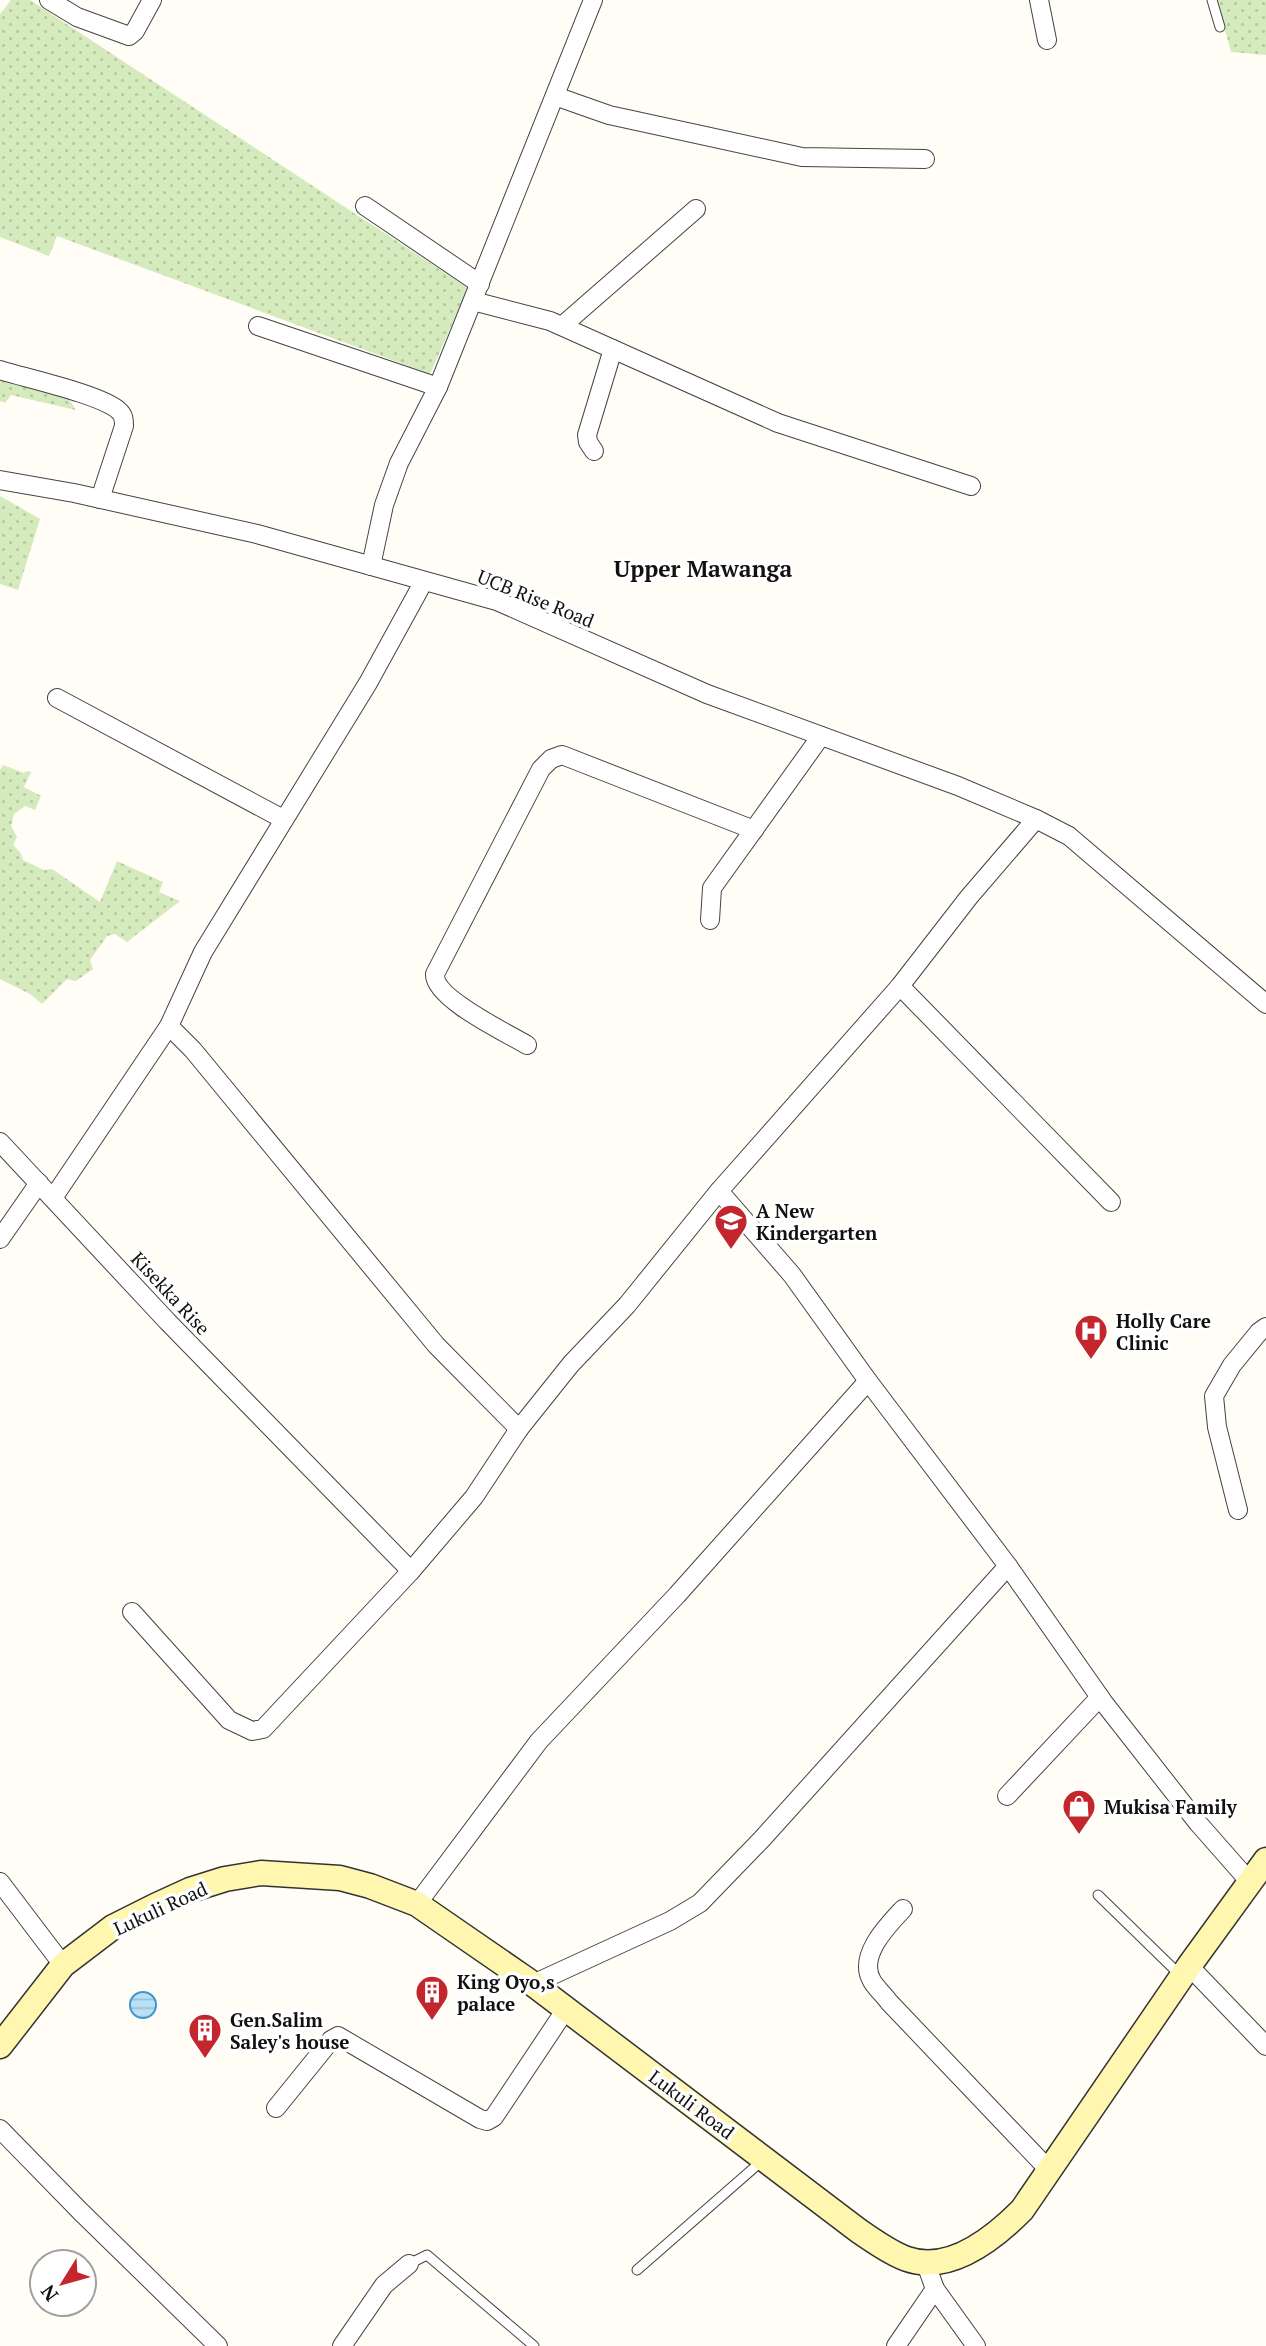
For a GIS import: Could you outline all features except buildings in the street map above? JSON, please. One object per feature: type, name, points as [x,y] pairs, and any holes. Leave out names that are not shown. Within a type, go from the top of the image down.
[{"type":"street","points":[[49,0],[77,17],[128,36],[135,31],[152,0]]},
{"type":"street","points":[[370,566],[384,505],[399,463],[438,387],[593,0]]},
{"type":"street","points":[[1039,0],[1047,40]]},
{"type":"street","points":[[555,96],[609,115],[802,157],[925,159]]},
{"type":"street","points":[[365,206],[477,293],[562,326],[778,423],[971,486]]},
{"type":"street","points":[[562,326],[696,209]]},
{"type":"street","points":[[258,326],[438,387]]},
{"type":"street","points":[[594,451],[587,435],[613,349]]},
{"type":"street","points":[[0,370],[98,399],[120,411],[124,426],[100,499]]},
{"type":"street","name":"UCB Rise Road","points":[[0,480],[257,534],[497,601],[707,694],[958,786],[1037,819],[1069,836],[1266,1004]]},
{"type":"street","points":[[53,1198],[169,1026],[204,952],[368,683],[424,581]]},
{"type":"street","points":[[57,698],[283,819]]},
{"type":"street","points":[[710,920],[712,888],[821,736]]},
{"type":"street","points":[[527,1045],[481,1019],[442,992],[434,982],[435,974],[541,769],[551,759],[562,755],[754,830]]},
{"type":"street","points":[[132,1612],[229,1720],[252,1731],[263,1729],[411,1570],[474,1497],[519,1429],[571,1364],[627,1305],[719,1191],[900,986],[969,897],[1037,819]]},
{"type":"street","points":[[900,986],[1111,1202]]},
{"type":"street","points":[[169,1026],[193,1050],[436,1345],[519,1429]]},
{"type":"street","name":"Kisekka Rise","points":[[0,1142],[167,1321],[411,1570]]},
{"type":"street","points":[[0,1239],[39,1184]]},
{"type":"street","points":[[719,1191],[792,1275],[868,1381],[1009,1566],[1100,1697],[1198,1822],[1249,1881]]},
{"type":"street","points":[[1238,1510],[1217,1427],[1214,1396],[1232,1365],[1266,1327]]},
{"type":"street","points":[[417,1904],[539,1741],[677,1595],[868,1381]]},
{"type":"street","points":[[533,1984],[670,1921],[700,1903],[762,1839],[1009,1566]]},
{"type":"street","points":[[1007,1796],[1100,1697]]},
{"type":"street","points":[[976,2346],[935,2289],[926,2264],[971,2251],[1002,2230],[1022,2210],[1185,1971],[1266,1860]]},
{"type":"street","name":"Lukuli Road","points":[[0,2046],[63,1965],[113,1927],[190,1890],[225,1879],[261,1873],[340,1878],[417,1904],[533,1984],[885,2249],[926,2264]]},
{"type":"street","points":[[0,1882],[63,1965]]},
{"type":"street","points":[[903,1909],[883,1930],[875,1945],[869,1959],[868,1972],[871,1980],[1049,2170]]},
{"type":"street","points":[[1185,1971],[1266,2046]]},
{"type":"street","points":[[276,2108],[331,2039],[338,2036],[487,2121],[494,2117],[566,2009]]},
{"type":"street","points":[[0,2129],[218,2346]]},
{"type":"street","points":[[342,2346],[384,2285],[409,2264]]},
{"type":"street","points":[[897,2346],[935,2289]]},
{"type":"lane","points":[[1212,0],[1220,27]]},
{"type":"lane","points":[[1098,1895],[1185,1971]]},
{"type":"lane","points":[[637,2270],[764,2159]]},
{"type":"lane","points":[[409,2264],[427,2255],[534,2346]]},
{"type":"green space","points":[[11,0],[30,0],[468,288],[430,374],[57,236],[49,256],[0,237],[0,14]]},
{"type":"green space","points":[[1217,0],[1266,0],[1266,55],[1231,52]]},
{"type":"green space","points":[[0,360],[56,379],[76,410],[11,395],[5,403],[0,401]]},
{"type":"green space","points":[[0,496],[40,519],[18,590],[0,584]]},
{"type":"green space","points":[[3,765],[24,773],[31,772],[24,787],[41,796],[35,810],[25,806],[14,814],[11,826],[17,837],[13,845],[23,860],[44,870],[52,869],[100,902],[117,861],[163,882],[159,892],[180,901],[127,942],[115,934],[107,936],[90,960],[93,969],[76,981],[67,979],[42,1004],[30,994],[0,979],[0,770]]},
{"type":"water","points":[[143,1992],[152,1996],[156,2005],[152,2014],[143,2018],[134,2014],[130,2005],[134,1996]]},
{"type":"place","name":"A New Kindergarten","points":[[731,1251]]},
{"type":"place","name":"Holly Care Clinic","points":[[1091,1361]]},
{"type":"place","name":"Mukisa Family","points":[[1079,1836]]},
{"type":"place","name":"King Oyo,s palace","points":[[432,2022]]},
{"type":"place","name":"Gen.Salim Saley's house","points":[[205,2060]]},
{"type":"district","name":"Upper Mawanga","points":[[703,568]]}]
